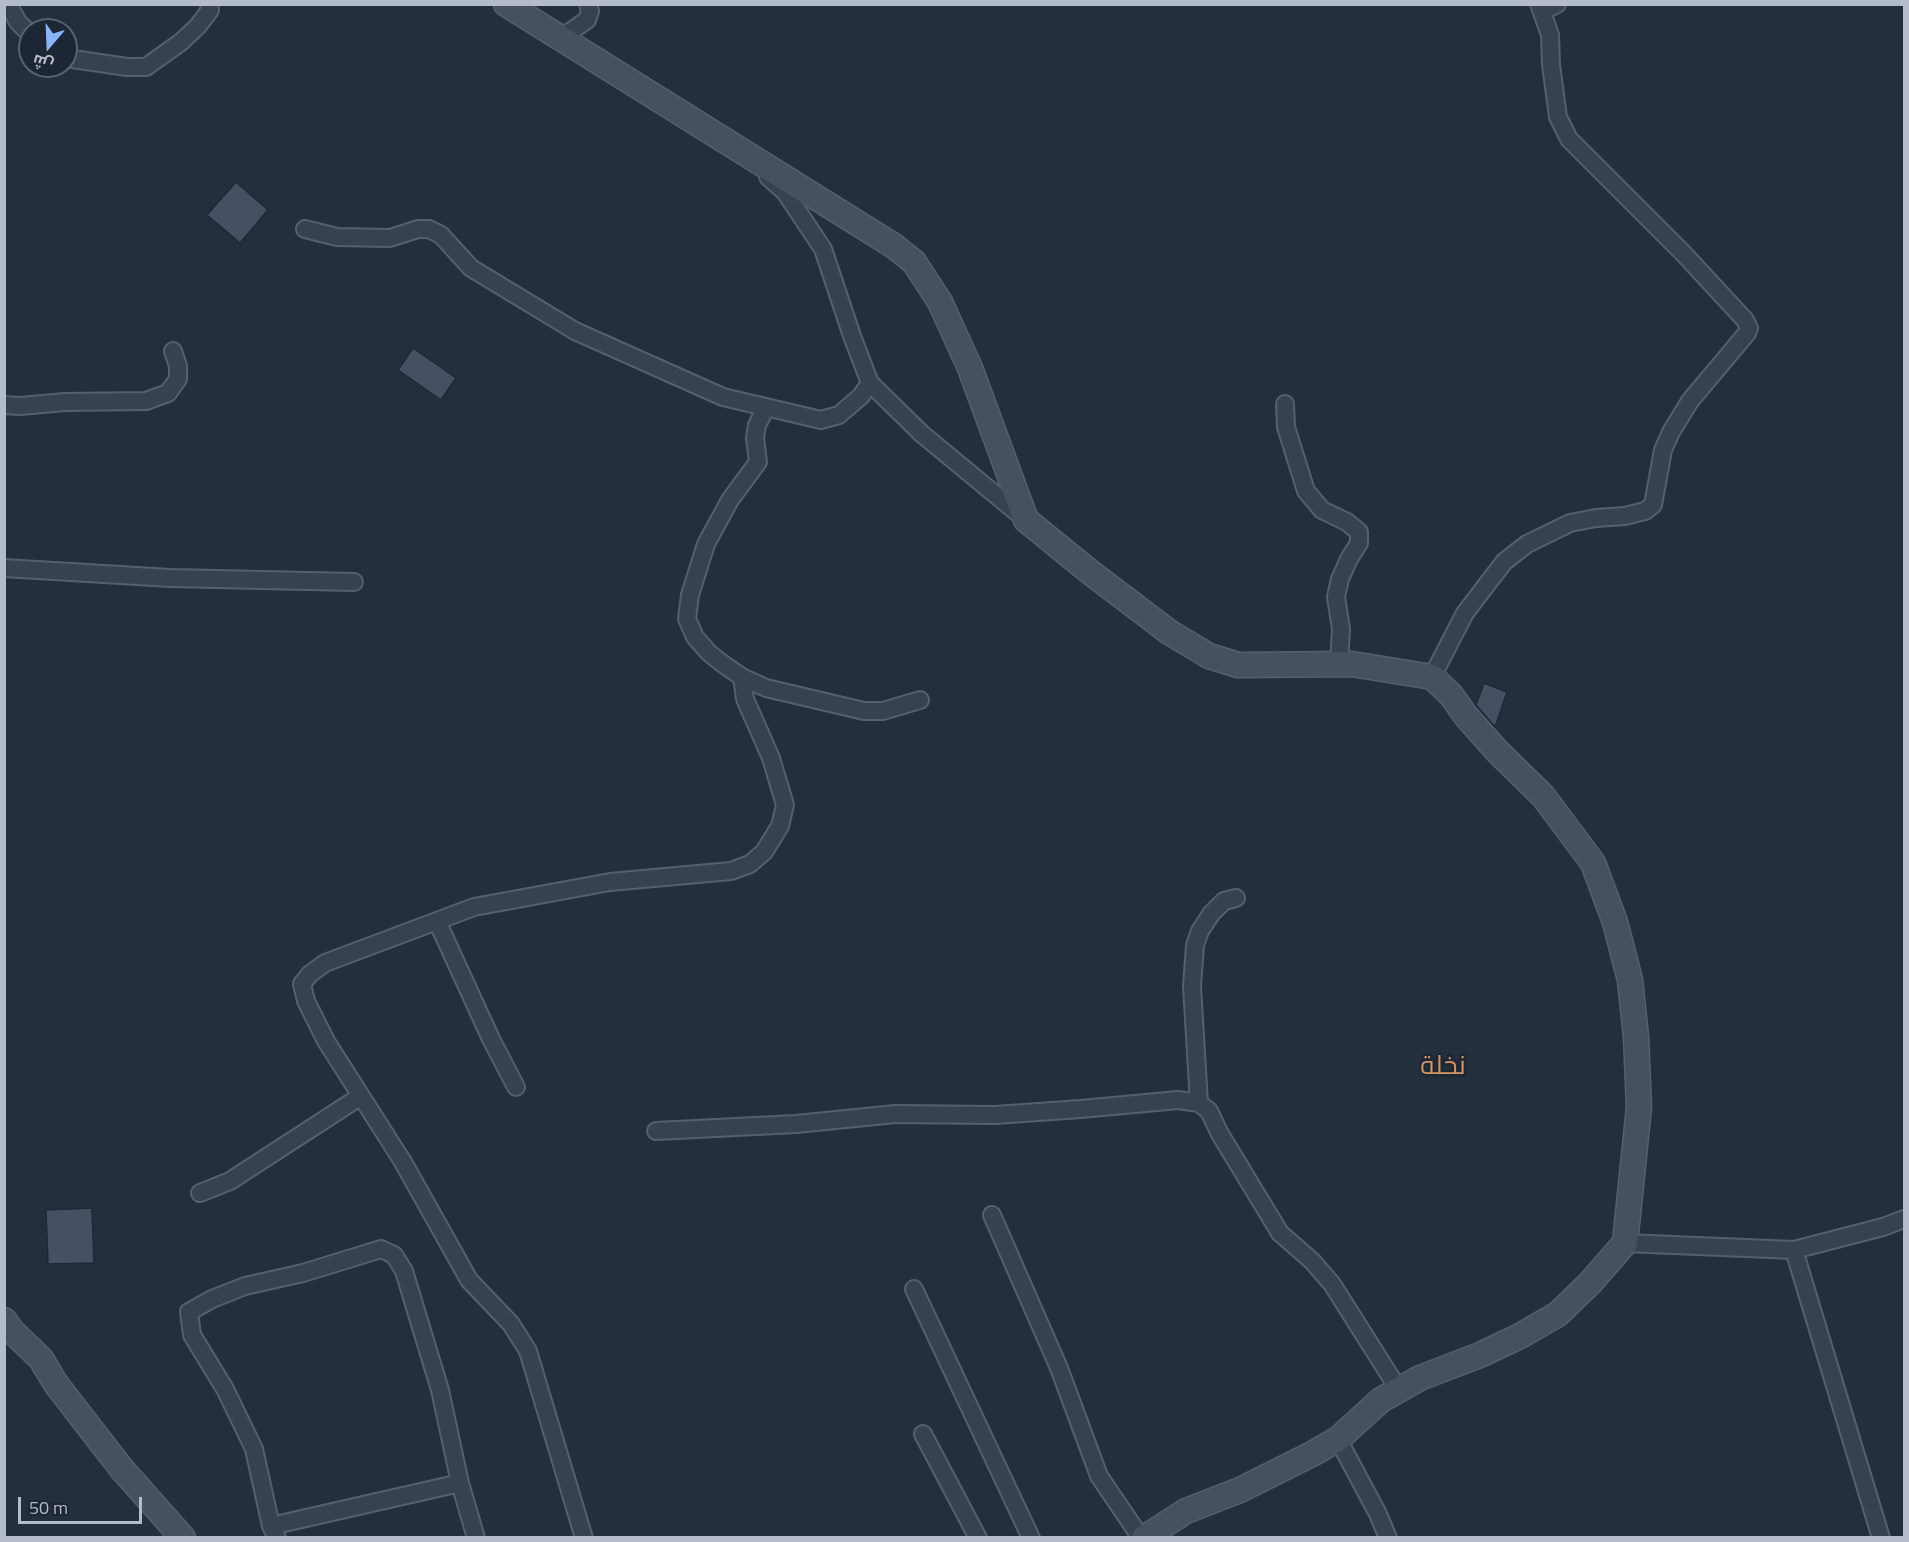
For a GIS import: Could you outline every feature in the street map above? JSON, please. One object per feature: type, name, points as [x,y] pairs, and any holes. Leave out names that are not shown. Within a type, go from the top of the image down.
[{"type":"street","points":[[8,4],[18,22]]},
{"type":"street","points":[[78,60],[127,67],[146,67],[181,42],[198,26],[210,10],[209,4]]},
{"type":"street","points":[[506,4],[894,246],[914,262],[939,302],[970,368],[1026,520]]},
{"type":"street","points":[[561,38],[587,20],[591,10],[588,4]]},
{"type":"street","points":[[1432,677],[1465,613],[1504,562],[1519,550],[1548,533],[1570,524],[1596,518],[1625,516],[1645,511],[1653,505],[1663,450],[1671,432],[1690,401],[1749,328],[1745,320],[1684,254],[1569,139],[1558,117],[1546,7]]},
{"type":"street","points":[[740,151],[785,192],[823,249],[870,383],[922,434],[1026,520],[1169,632],[1209,656],[1238,665],[1339,665],[1432,677],[1451,695],[1492,745],[1543,796],[1593,863],[1616,922],[1630,980],[1636,1037],[1639,1107],[1625,1243],[1590,1283],[1558,1314],[1500,1346],[1420,1378],[1381,1400],[1338,1439],[1240,1490],[1186,1511],[1143,1538],[1099,1476],[1059,1368],[992,1215]]},
{"type":"street","points":[[305,229],[338,237],[390,238],[418,229],[429,229],[441,235],[471,268],[574,331],[723,397],[821,420],[839,415],[861,396],[870,383]]},
{"type":"street","points":[[4,405],[146,401],[168,393],[178,379],[178,366],[173,351]]},
{"type":"street","points":[[1285,404],[1286,427],[1306,491],[1322,510],[1347,522],[1359,532],[1359,543],[1340,579],[1336,597],[1341,629],[1339,665]]},
{"type":"street","points":[[766,408],[756,426],[758,462],[730,500],[706,544],[690,595],[687,619],[695,637],[709,652],[742,677],[766,688],[864,711],[883,711],[920,700]]},
{"type":"street","points":[[4,568],[170,578],[354,582]]},
{"type":"street","points":[[584,1538],[528,1352],[511,1324],[469,1280],[403,1162],[326,1041],[306,1000],[302,984],[310,974],[325,963],[474,907],[610,882],[731,871],[750,864],[764,852],[780,826],[785,805],[771,758],[745,699],[742,677]]},
{"type":"street","points":[[1199,1103],[1192,986],[1195,945],[1200,930],[1211,914],[1224,901],[1236,898]]},
{"type":"street","points":[[437,921],[491,1039],[516,1087]]},
{"type":"street","points":[[200,1193],[230,1181],[361,1096]]},
{"type":"street","points":[[656,1131],[796,1124],[895,1114],[995,1115],[1178,1100],[1199,1103],[1209,1111],[1225,1143],[1280,1233],[1312,1261],[1332,1284],[1399,1390]]},
{"type":"street","points":[[1625,1243],[1794,1250],[1905,1219]]},
{"type":"street","points":[[460,1483],[274,1532],[254,1449],[225,1389],[192,1335],[189,1312],[212,1299],[245,1286],[303,1273],[381,1249],[394,1255],[404,1271],[440,1390],[460,1483],[476,1538]]},
{"type":"street","points":[[1794,1250],[1881,1538]]},
{"type":"street","points":[[914,1289],[1031,1538]]},
{"type":"street","points":[[4,1320],[41,1359],[56,1384],[121,1468],[183,1538]]},
{"type":"street","points":[[923,1434],[978,1538]]},
{"type":"street","points":[[1338,1439],[1378,1514],[1388,1538]]},
{"type":"building","points":[[236,182],[268,210],[240,243],[207,215]]},
{"type":"building","points":[[413,348],[456,378],[441,400],[398,370]]},
{"type":"building","points":[[1484,683],[1507,692],[1495,727],[1476,705]]},
{"type":"building","points":[[92,1208],[94,1263],[48,1264],[46,1210]]},
{"type":"district","name":"نخلة","points":[[1443,1068]]}]
